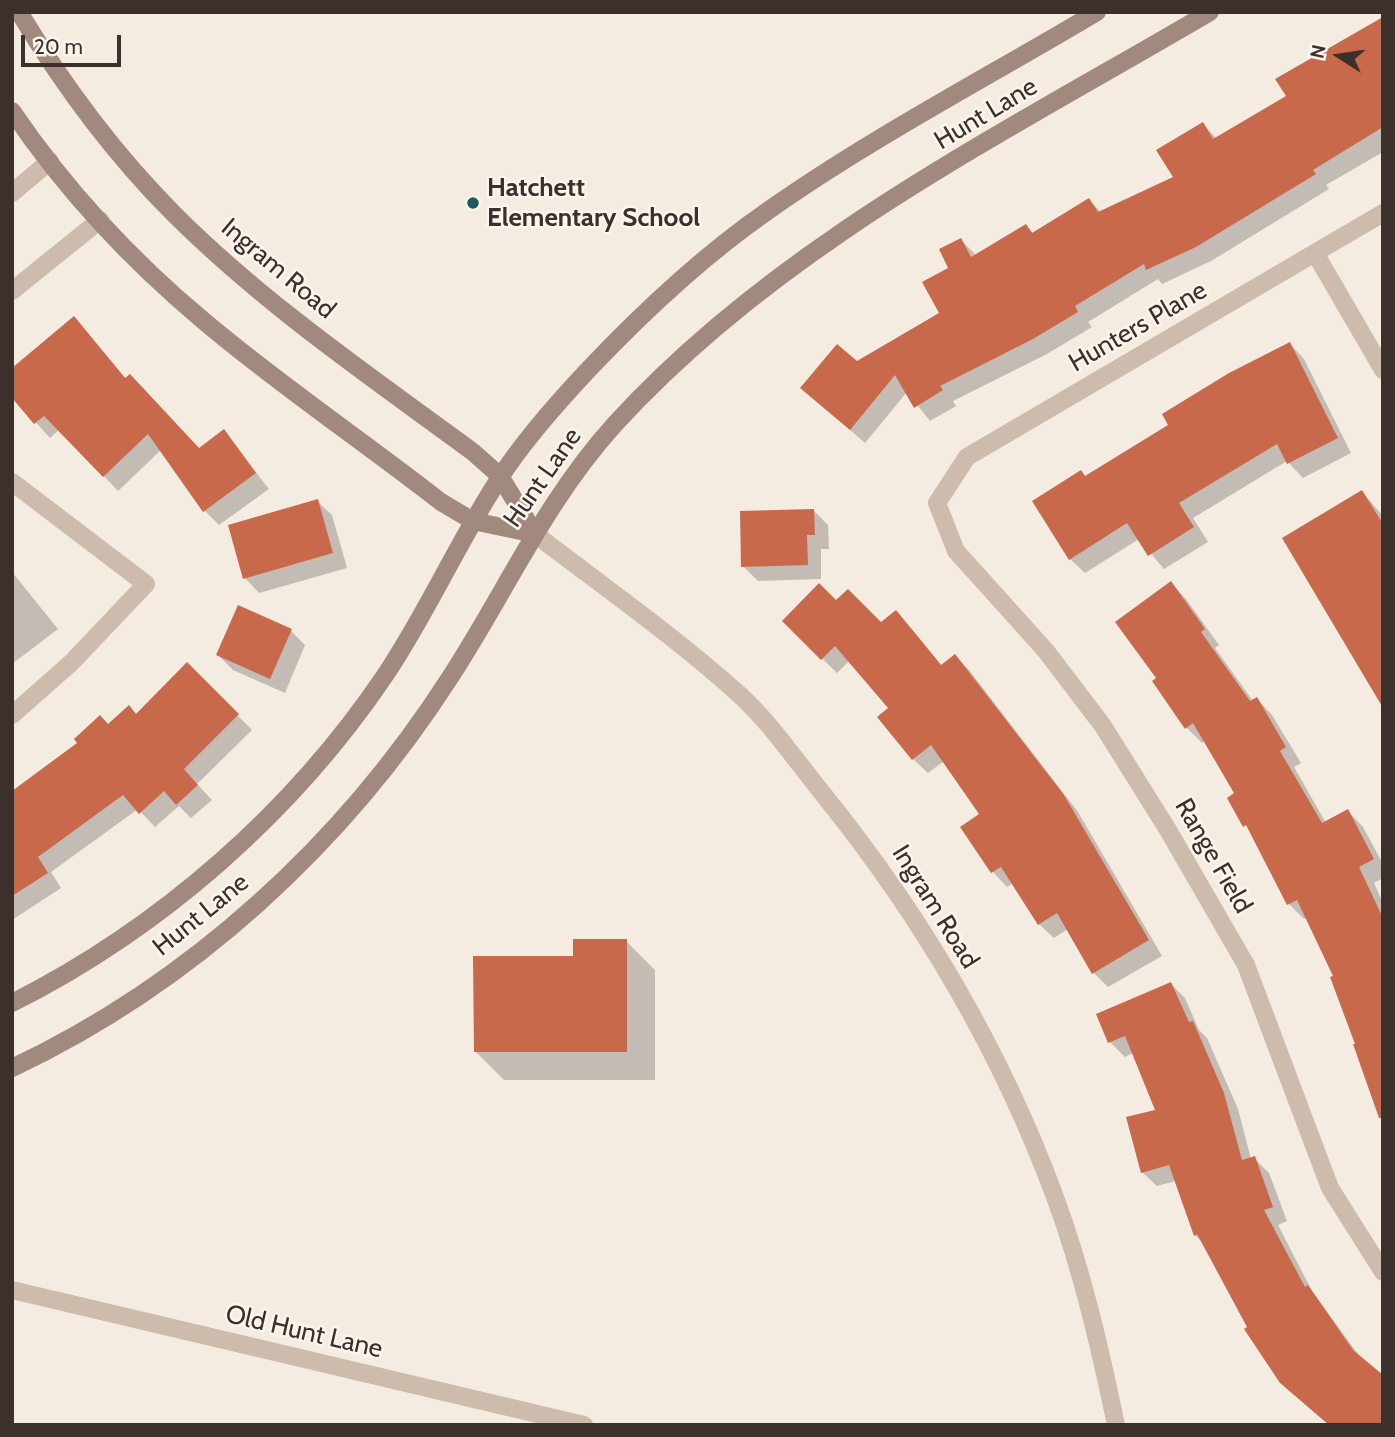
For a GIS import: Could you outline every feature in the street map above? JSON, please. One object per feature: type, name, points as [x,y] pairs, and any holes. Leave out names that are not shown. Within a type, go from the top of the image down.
[{"type":"main road","name":"Ingram Road","points":[[19,12],[97,126],[175,215],[262,293],[473,452],[500,477],[535,534]]},
{"type":"main road","name":"Hunt Lane","points":[[12,1003],[88,961],[140,926],[205,874],[271,813],[324,756],[385,675],[415,628],[472,521],[500,477],[587,370],[704,258],[770,209],[1097,12]]},
{"type":"main road","name":"Hunt Lane","points":[[12,1068],[75,1035],[167,977],[216,940],[335,829],[414,730],[453,674],[535,534],[584,462],[616,423],[707,334],[781,275],[853,223],[1210,12]]},
{"type":"main road","name":"Ingram Road","points":[[12,111],[100,220],[156,279],[205,322],[441,502],[472,521],[535,534]]},
{"type":"street","points":[[12,193],[50,161]]},
{"type":"street","name":"Hunters Plane","points":[[937,503],[967,457],[1383,213]]},
{"type":"street","points":[[12,291],[100,220]]},
{"type":"street","points":[[1315,253],[1383,370]]},
{"type":"street","points":[[12,482],[146,584],[71,663],[12,715]]},
{"type":"street","name":"Range Field","points":[[937,503],[956,551],[1055,662],[1103,726],[1168,830],[1246,965],[1330,1188],[1383,1272]]},
{"type":"street","name":"Ingram Road","points":[[535,534],[646,618],[742,698],[864,844],[934,950],[983,1038],[1055,1198],[1103,1363],[1116,1425]]},
{"type":"street","name":"Old Hunt Lane","points":[[12,1290],[584,1425]]},
{"type":"building","points":[[1383,17],[1383,127],[1313,170],[1316,174],[1196,247],[1146,270],[1144,264],[1075,306],[1078,312],[1033,339],[940,386],[943,390],[914,408],[895,375],[850,430],[800,388],[837,344],[857,361],[939,313],[922,282],[948,268],[939,249],[961,238],[971,257],[1026,224],[1032,233],[1089,198],[1098,212],[1173,177],[1156,150],[1203,122],[1213,139],[1286,96],[1275,79]]},
{"type":"building","points":[[74,316],[125,378],[130,374],[199,448],[224,429],[256,473],[203,512],[148,434],[103,477],[44,416],[34,424],[12,398],[12,368]]},
{"type":"building","points":[[1290,342],[1338,438],[1287,464],[1277,444],[1179,503],[1194,527],[1148,556],[1127,523],[1069,560],[1032,501],[1081,470],[1085,476],[1168,425],[1162,414],[1229,373]]},
{"type":"building","points":[[1362,490],[1383,524],[1383,708],[1282,538]]},
{"type":"building","points":[[318,499],[333,553],[243,579],[228,525]]},
{"type":"building","points":[[814,509],[815,535],[807,535],[808,565],[741,567],[740,511]]},
{"type":"building","points":[[1171,581],[1205,629],[1201,632],[1250,701],[1257,697],[1286,747],[1280,751],[1322,823],[1348,809],[1374,859],[1359,867],[1383,918],[1383,1118],[1379,1118],[1330,977],[1333,976],[1297,900],[1287,905],[1246,825],[1243,827],[1227,798],[1234,793],[1193,723],[1185,729],[1152,681],[1156,678],[1115,622]]},
{"type":"building","points":[[819,583],[836,600],[848,589],[881,622],[896,610],[941,665],[955,654],[1064,795],[1149,940],[1092,974],[1057,913],[1038,925],[1001,867],[991,873],[960,827],[979,814],[931,745],[912,760],[877,717],[888,708],[835,646],[821,660],[782,621]]},
{"type":"building","points":[[238,605],[292,629],[270,679],[216,655]]},
{"type":"building","points":[[187,662],[239,714],[184,769],[198,785],[176,805],[164,791],[139,814],[123,795],[38,857],[48,873],[12,896],[12,791],[77,743],[74,739],[100,715],[108,724],[129,705],[136,714]]},
{"type":"building","points":[[573,939],[627,939],[627,1052],[474,1052],[473,956],[573,956]]},
{"type":"building","points":[[1171,982],[1189,1022],[1193,1021],[1224,1093],[1242,1160],[1255,1156],[1273,1207],[1264,1210],[1305,1287],[1308,1285],[1353,1350],[1383,1375],[1383,1425],[1329,1425],[1280,1383],[1244,1329],[1247,1327],[1197,1234],[1194,1236],[1169,1165],[1141,1173],[1126,1117],[1155,1110],[1125,1036],[1108,1043],[1096,1014]]},
{"type":"place","name":"Hatchett Elementary School","points":[[473,203]]}]
